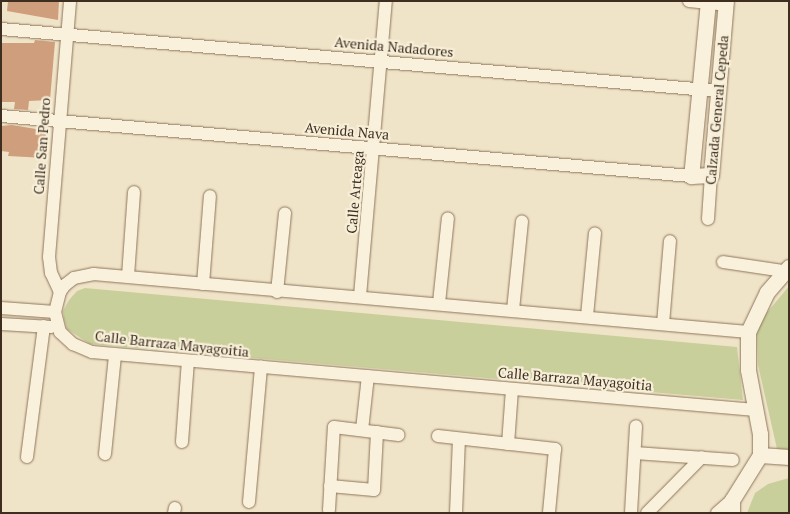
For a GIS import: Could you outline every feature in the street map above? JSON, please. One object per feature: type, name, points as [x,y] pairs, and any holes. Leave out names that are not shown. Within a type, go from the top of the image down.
[{"type":"street","name":"Calle San Pedro","points":[[60,292],[51,273],[49,256],[70,1]]},
{"type":"street","name":"Calle Arteaga","points":[[360,296],[386,1]]},
{"type":"street","points":[[689,1],[726,3]]},
{"type":"street","name":"Calzada General Cepeda","points":[[691,176],[708,2]]},
{"type":"street","name":"Calzada General Cepeda","points":[[708,219],[726,3]]},
{"type":"street","name":"Avenida Nadadores","points":[[1,29],[718,91]]},
{"type":"street","name":"Avenida Nava","points":[[1,116],[691,176]]},
{"type":"street","points":[[691,176],[711,175]]},
{"type":"street","points":[[128,276],[134,192]]},
{"type":"street","points":[[203,284],[210,196]]},
{"type":"street","points":[[277,292],[285,213]]},
{"type":"street","points":[[439,303],[448,218]]},
{"type":"street","points":[[513,310],[522,221]]},
{"type":"street","points":[[587,316],[595,233]]},
{"type":"street","points":[[664,324],[670,241]]},
{"type":"street","points":[[722,262],[786,269]]},
{"type":"street","points":[[717,513],[732,506],[760,456],[760,434],[748,370],[748,332],[756,309],[786,269]]},
{"type":"street","points":[[60,292],[74,278],[94,274],[277,292],[360,296],[748,332]]},
{"type":"street","name":"Calle Barraza Mayagoitia","points":[[60,292],[55,312],[59,327],[73,344],[92,352],[755,410]]},
{"type":"street","points":[[1,308],[55,312]]},
{"type":"street","points":[[1,324],[59,327]]},
{"type":"street","points":[[27,457],[44,326]]},
{"type":"street","points":[[105,454],[115,355]]},
{"type":"street","points":[[182,442],[188,361]]},
{"type":"street","points":[[249,502],[261,368]]},
{"type":"street","points":[[362,430],[368,376]]},
{"type":"street","points":[[508,444],[512,389]]},
{"type":"street","points":[[631,513],[636,426]]},
{"type":"street","points":[[329,510],[334,427],[400,435]]},
{"type":"street","points":[[330,486],[374,490],[377,432]]},
{"type":"street","points":[[438,436],[555,449],[549,513]]},
{"type":"street","points":[[456,513],[459,439]]},
{"type":"street","points":[[635,453],[733,460]]},
{"type":"street","points":[[760,456],[789,458]]},
{"type":"street","points":[[647,513],[702,458]]},
{"type":"green space","points":[[789,286],[789,452],[777,449],[758,365],[757,329],[765,315]]},
{"type":"green space","points":[[85,288],[737,347],[743,400],[90,344],[67,329],[63,311],[77,291]]},
{"type":"green space","points":[[789,478],[789,513],[747,513],[755,493],[768,484]]},
{"type":"building","points":[[8,1],[59,1],[58,20],[7,11]]},
{"type":"building","points":[[35,40],[55,42],[50,100],[29,101],[28,110],[14,109],[15,102],[1,102],[1,43],[34,43]]},
{"type":"building","points":[[12,125],[42,130],[42,134],[47,134],[45,158],[8,156],[9,152],[1,151],[1,126]]}]
